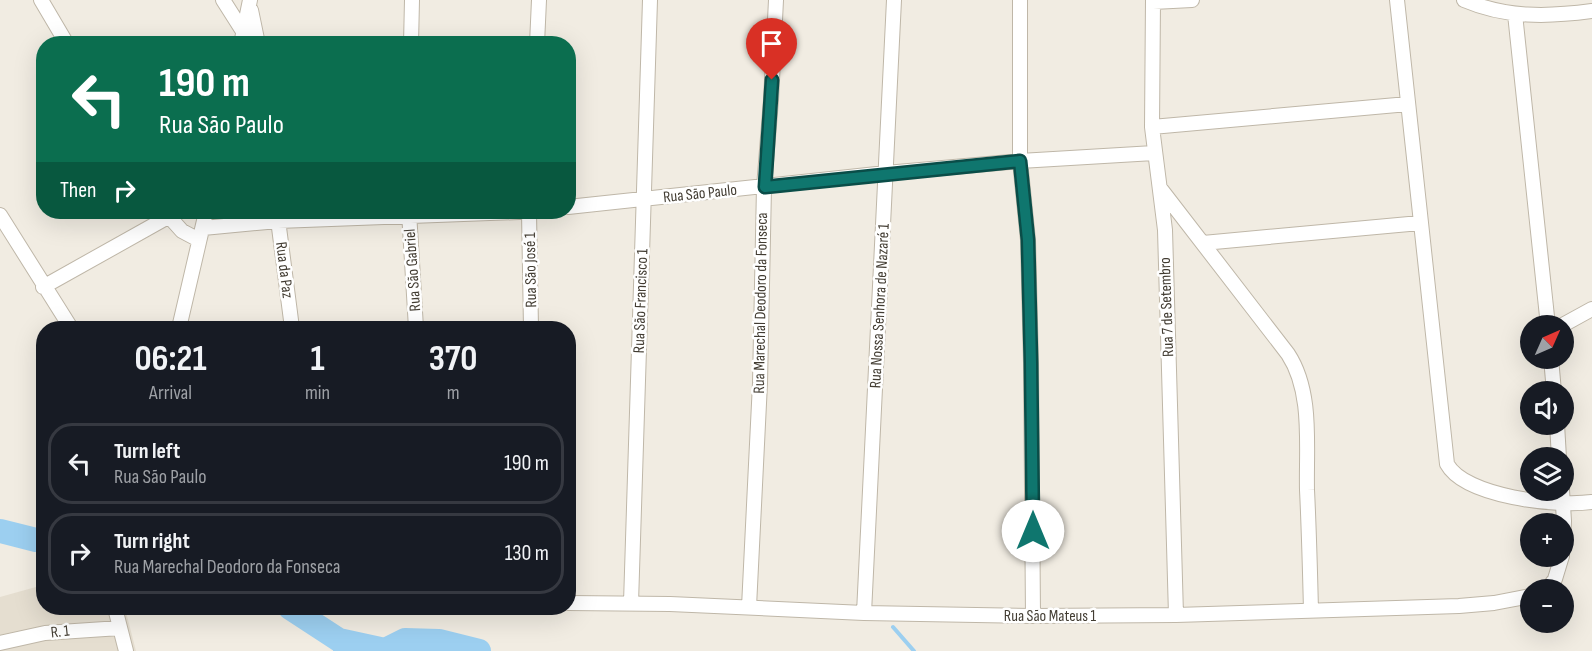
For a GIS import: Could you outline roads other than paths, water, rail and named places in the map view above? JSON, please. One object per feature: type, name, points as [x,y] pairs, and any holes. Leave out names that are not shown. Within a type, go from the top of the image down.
[{"type":"street","points":[[41,0],[62,36]]},
{"type":"street","points":[[223,0],[241,36]]},
{"type":"street","points":[[411,36],[412,0]]},
{"type":"street","points":[[537,36],[538,0]]},
{"type":"street","name":"Rua São Francisco 1","points":[[631,603],[650,0]]},
{"type":"street","name":"Rua Marechal Deodoro da Fonseca","points":[[749,607],[760,383],[765,187],[776,0]]},
{"type":"street","name":"Rua Nossa Senhora de Nazaré 1","points":[[864,613],[894,0]]},
{"type":"street","points":[[1020,0],[1020,161],[1028,240],[1033,616]]},
{"type":"street","points":[[1153,1],[1192,0]]},
{"type":"street","points":[[1397,0],[1447,464],[1460,479],[1484,489],[1520,497]]},
{"type":"street","points":[[1464,0],[1478,6],[1515,14],[1540,16],[1592,11]]},
{"type":"street","name":"Rua 7 de Setembro","points":[[1153,1],[1152,127],[1165,241],[1176,615]]},
{"type":"street","points":[[242,36],[250,2]]},
{"type":"street","points":[[250,2],[256,36]]},
{"type":"street","points":[[1515,14],[1547,315]]},
{"type":"street","points":[[1152,127],[1408,104]]},
{"type":"street","name":"Rua São Paulo","points":[[576,206],[886,173],[1020,161],[1154,153]]},
{"type":"street","points":[[1160,188],[1288,354],[1297,372],[1301,384],[1305,417],[1311,610]]},
{"type":"street","points":[[0,215],[66,321]]},
{"type":"street","points":[[44,287],[159,219]]},
{"type":"street","points":[[171,219],[182,231],[201,234],[265,219]]},
{"type":"street","points":[[181,321],[204,219]]},
{"type":"street","name":"Rua da Paz","points":[[278,219],[291,321]]},
{"type":"street","name":"Rua São Gabriel","points":[[409,219],[416,321]]},
{"type":"street","name":"Rua São José 1","points":[[529,219],[531,321]]},
{"type":"street","points":[[1203,243],[1420,223]]},
{"type":"street","points":[[1574,319],[1592,309]]},
{"type":"street","points":[[1574,499],[1592,502]]},
{"type":"street","name":"Rua São Mateus 1","points":[[576,603],[749,607],[864,613],[1033,616],[1176,615],[1459,606],[1520,598]]},
{"type":"street","points":[[117,615],[126,651]]},
{"type":"street","name":"R. 1","points":[[0,643],[45,633],[120,628]]},
{"type":"waterway","points":[[0,531],[36,540]]},
{"type":"waterway","points":[[301,615],[339,640],[385,650],[405,640],[439,641],[479,651]]},
{"type":"waterway","points":[[893,627],[914,651]]},
{"type":"waterway","points":[[335,651],[339,640]]}]
